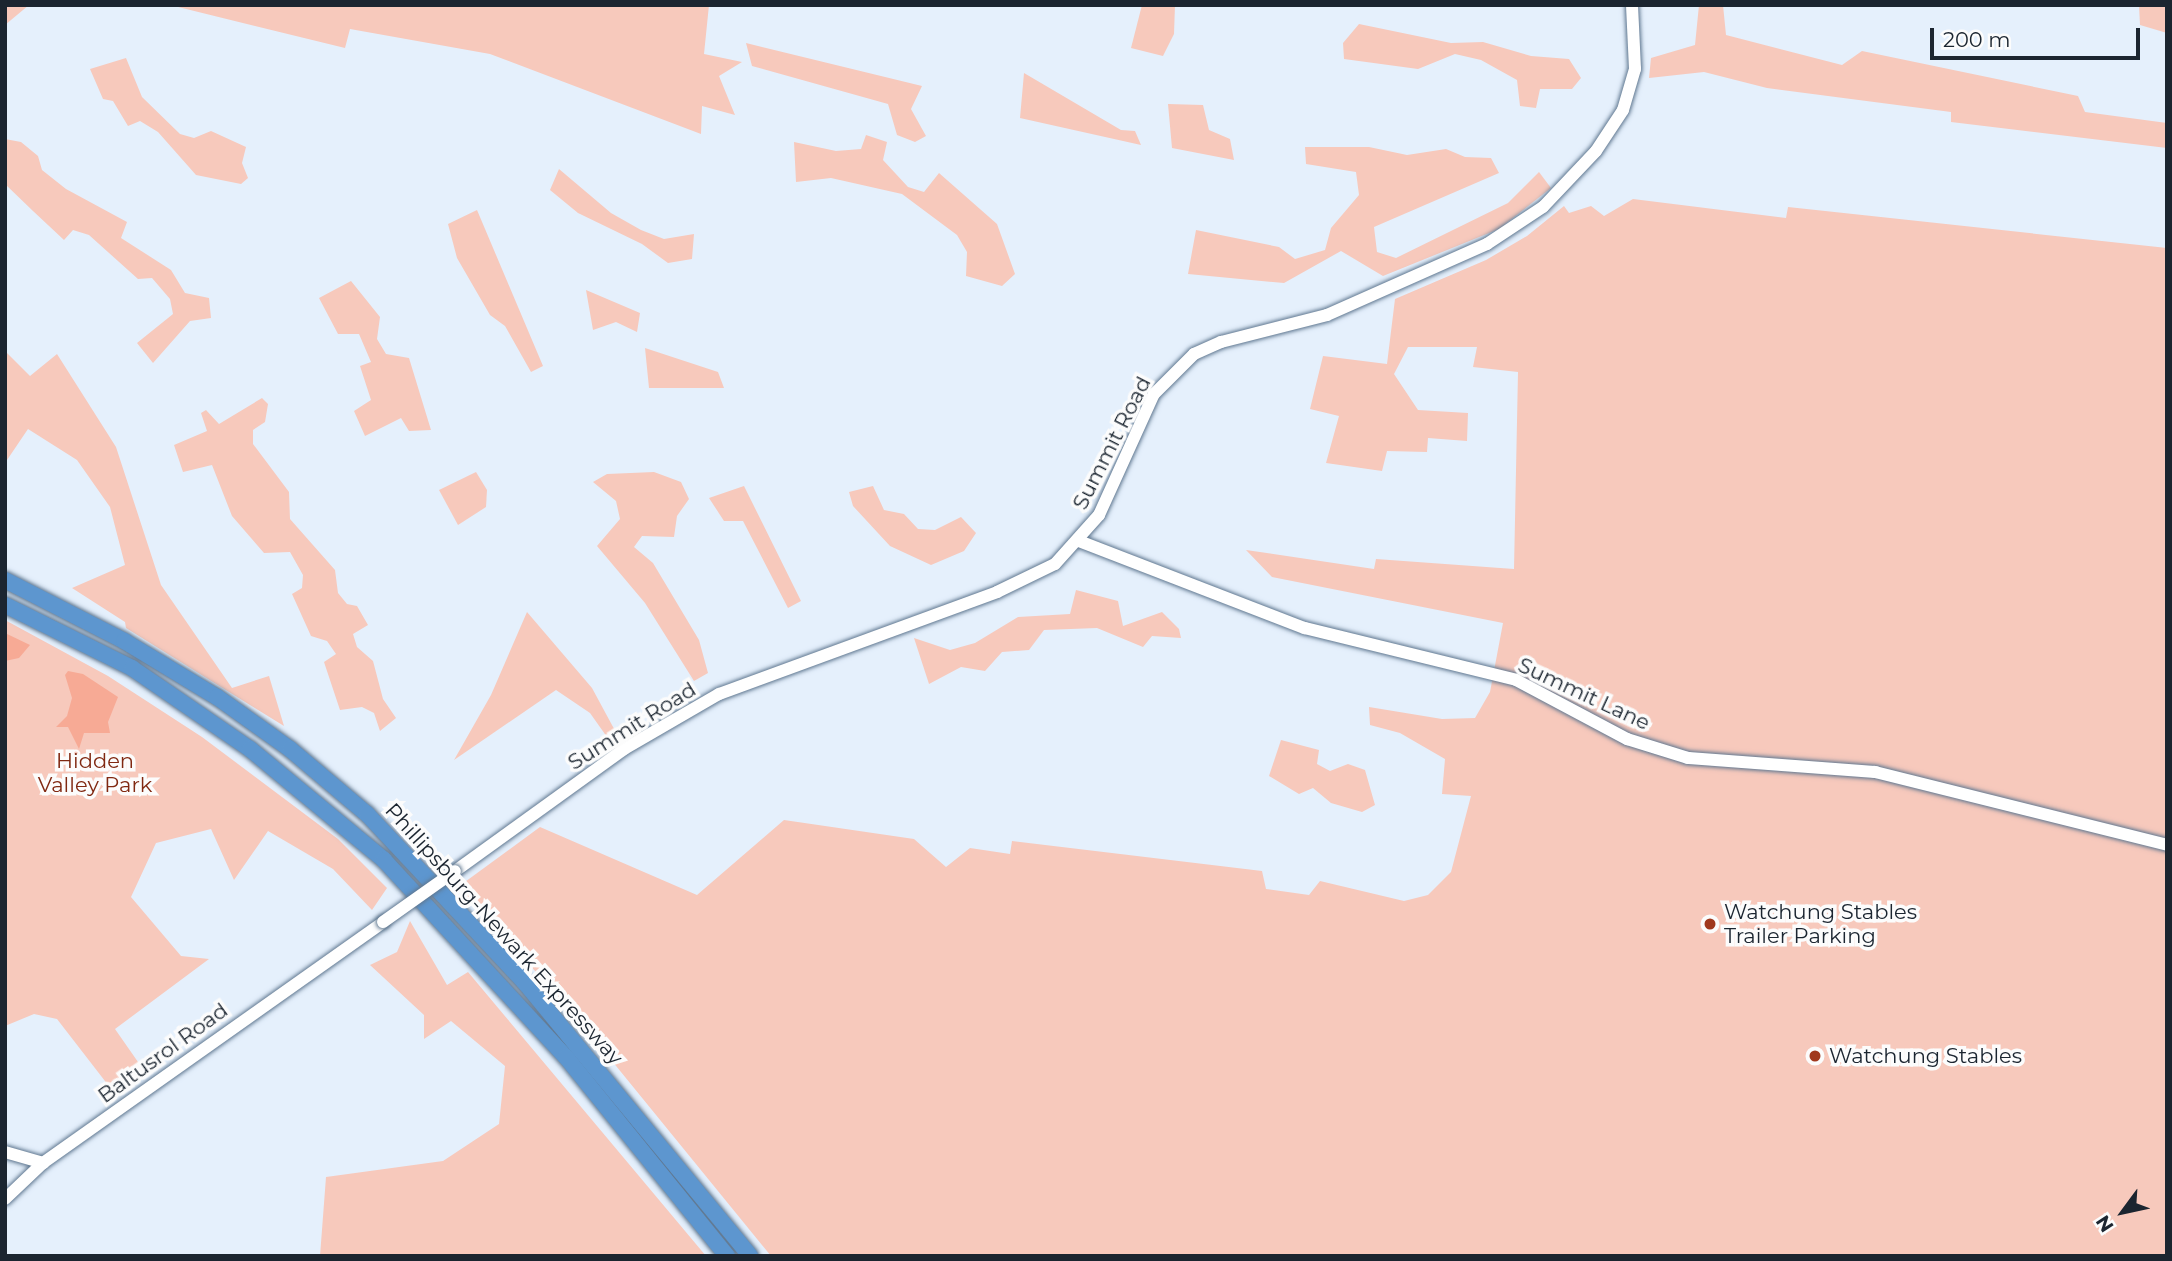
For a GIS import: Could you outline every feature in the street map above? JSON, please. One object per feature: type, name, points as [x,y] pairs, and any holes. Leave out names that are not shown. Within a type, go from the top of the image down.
[{"type":"highway","name":"Phillipsburg-Newark Expressway","points":[[5,580],[124,641],[218,697],[290,748],[368,814],[526,984],[750,1256]]},
{"type":"highway","name":"Phillipsburg-Newark Expressway","points":[[5,605],[132,668],[250,749],[384,860],[566,1057],[727,1256]]},
{"type":"main road","name":"Summit Road","points":[[349,946],[624,749],[719,694],[1019,584],[1055,564],[1079,541],[1099,514],[1154,394],[1185,360],[1221,342],[1314,320],[1470,252],[1520,224],[1560,192],[1597,151],[1623,110],[1635,69],[1632,5]]},
{"type":"main road","name":"Summit Lane","points":[[1079,541],[1305,628],[1516,680],[1627,739],[1688,758],[1875,772],[2167,845]]},
{"type":"main road","name":"Baltusrol Road","points":[[5,1199],[43,1163],[349,946]]},
{"type":"main road","points":[[5,1152],[43,1163]]},
{"type":"green space","points":[[5,5],[29,5],[5,25]]},
{"type":"green space","points":[[170,5],[709,5],[704,54],[742,62],[719,76],[735,115],[702,106],[701,134],[490,54],[350,29],[345,48]]},
{"type":"green space","points":[[1142,5],[1175,5],[1174,34],[1163,56],[1131,48]]},
{"type":"green space","points":[[1699,5],[1723,5],[1726,35],[1842,65],[1862,51],[2078,96],[2085,112],[2167,123],[2167,148],[1951,122],[1951,112],[1767,88],[1704,72],[1649,78],[1651,58],[1695,45]]},
{"type":"green space","points":[[2139,5],[2167,5],[2167,33],[2140,25]]},
{"type":"green space","points":[[1359,24],[1451,43],[1483,42],[1531,56],[1569,59],[1581,78],[1572,89],[1540,89],[1536,108],[1520,106],[1517,80],[1481,60],[1455,54],[1418,69],[1344,59],[1343,43]]},
{"type":"green space","points":[[746,43],[922,86],[911,109],[926,136],[915,142],[897,135],[888,104],[752,66]]},
{"type":"green space","points":[[126,58],[142,97],[180,134],[194,138],[211,131],[246,147],[242,163],[248,178],[241,184],[196,175],[158,132],[140,121],[128,126],[113,101],[103,99],[90,69]]},
{"type":"green space","points":[[1024,73],[1121,130],[1135,131],[1141,145],[1020,118]]},
{"type":"green space","points":[[1168,104],[1203,105],[1209,130],[1230,139],[1234,160],[1172,148]]},
{"type":"green space","points":[[866,135],[887,142],[883,160],[908,187],[924,192],[939,173],[997,224],[1015,274],[1002,286],[966,276],[967,252],[957,235],[902,194],[831,178],[796,182],[794,142],[836,151],[861,149]]},
{"type":"green space","points":[[5,139],[21,142],[38,156],[42,170],[66,189],[127,222],[121,238],[171,270],[185,293],[209,298],[211,318],[190,321],[153,363],[137,343],[173,314],[170,299],[152,278],[138,279],[89,235],[73,230],[64,240],[5,184]]},
{"type":"green space","points":[[1305,147],[1369,147],[1407,155],[1446,149],[1465,157],[1491,158],[1499,173],[1374,227],[1377,252],[1396,258],[1508,203],[1539,172],[1551,188],[1499,229],[1383,276],[1341,251],[1284,283],[1188,274],[1196,230],[1279,247],[1295,259],[1325,250],[1331,228],[1359,195],[1356,172],[1306,164]]},
{"type":"green space","points":[[559,169],[611,213],[641,230],[664,239],[694,234],[692,259],[668,263],[642,244],[578,213],[550,190]]},
{"type":"green space","points":[[1633,199],[1786,218],[1788,207],[2167,248],[2167,1256],[771,1256],[568,1007],[458,887],[540,827],[697,895],[784,820],[914,839],[946,867],[970,848],[1010,854],[1012,841],[1262,871],[1266,889],[1309,895],[1320,881],[1404,901],[1428,895],[1451,872],[1471,796],[1442,794],[1445,759],[1400,733],[1370,725],[1369,707],[1442,719],[1475,718],[1490,692],[1503,623],[1272,577],[1246,550],[1374,569],[1376,559],[1514,569],[1518,372],[1473,367],[1477,347],[1408,347],[1394,374],[1418,410],[1468,413],[1467,441],[1428,438],[1427,452],[1387,451],[1382,471],[1326,463],[1339,416],[1310,409],[1323,356],[1387,364],[1395,299],[1486,260],[1527,236],[1564,206],[1569,213],[1591,206],[1604,216]]},
{"type":"green space","points":[[477,210],[543,366],[531,372],[505,326],[490,315],[457,258],[448,224]]},
{"type":"green space","points":[[351,281],[380,317],[377,339],[386,354],[409,358],[431,430],[409,431],[401,418],[365,436],[354,411],[371,400],[360,366],[371,362],[359,334],[338,334],[319,298]]},
{"type":"green space","points":[[586,290],[640,313],[637,332],[616,322],[593,330]]},
{"type":"green space","points":[[645,348],[718,372],[724,388],[649,388]]},
{"type":"green space","points":[[5,351],[30,376],[57,354],[116,447],[161,585],[232,688],[269,676],[284,726],[126,628],[125,622],[72,588],[125,565],[110,507],[77,460],[28,429],[5,463]]},
{"type":"green space","points":[[262,398],[268,404],[265,422],[253,430],[253,444],[289,492],[290,519],[335,570],[338,593],[347,604],[357,606],[368,625],[353,634],[357,647],[373,661],[383,699],[396,718],[380,731],[374,713],[362,707],[340,710],[324,662],[336,654],[327,641],[311,636],[292,594],[302,588],[303,575],[290,552],[264,553],[232,516],[212,465],[183,472],[174,445],[207,431],[201,413],[206,410],[219,424]]},
{"type":"green space","points":[[476,472],[487,490],[486,507],[458,525],[439,490]]},
{"type":"green space","points":[[654,472],[681,482],[689,499],[677,516],[674,537],[642,536],[634,547],[653,563],[699,640],[708,673],[694,681],[645,603],[597,546],[620,519],[616,501],[593,482],[607,474]]},
{"type":"green space","points":[[744,486],[801,601],[788,608],[743,521],[724,521],[709,498]]},
{"type":"green space","points":[[873,486],[884,510],[904,514],[918,529],[935,530],[961,517],[976,533],[964,551],[931,565],[890,546],[853,506],[849,492]]},
{"type":"green space","points":[[1076,590],[1118,601],[1123,626],[1162,612],[1179,629],[1181,638],[1152,636],[1143,647],[1097,628],[1044,630],[1029,650],[1002,652],[985,671],[961,667],[929,684],[914,638],[950,650],[975,643],[1018,617],[1070,614]]},
{"type":"green space","points":[[527,612],[592,688],[619,738],[607,737],[590,713],[556,690],[454,760],[491,695]]},
{"type":"green space","name":"Hidden Valley Park","points":[[5,620],[108,676],[202,737],[338,839],[387,888],[372,910],[333,869],[268,831],[234,880],[211,829],[156,843],[131,897],[181,956],[209,959],[115,1029],[145,1072],[115,1094],[57,1019],[34,1014],[5,1026]]},
{"type":"green space","points":[[1281,740],[1319,750],[1317,764],[1330,771],[1348,764],[1365,770],[1375,805],[1362,812],[1331,803],[1313,788],[1299,794],[1269,776]]},
{"type":"green space","points":[[410,921],[447,985],[468,972],[706,1256],[320,1256],[326,1177],[443,1161],[499,1124],[505,1066],[451,1021],[424,1039],[424,1015],[370,965],[397,952]]},
{"type":"shaded area","points":[[5,633],[30,645],[19,658],[5,661]]},
{"type":"shaded area","points":[[68,671],[83,674],[118,697],[108,722],[110,733],[84,733],[79,749],[68,727],[56,727],[67,716],[72,698],[65,675]]},
{"type":"place","name":"Watchung Stables Trailer Parking","points":[[1710,924]]},
{"type":"place","name":"Watchung Stables","points":[[1815,1056]]}]
